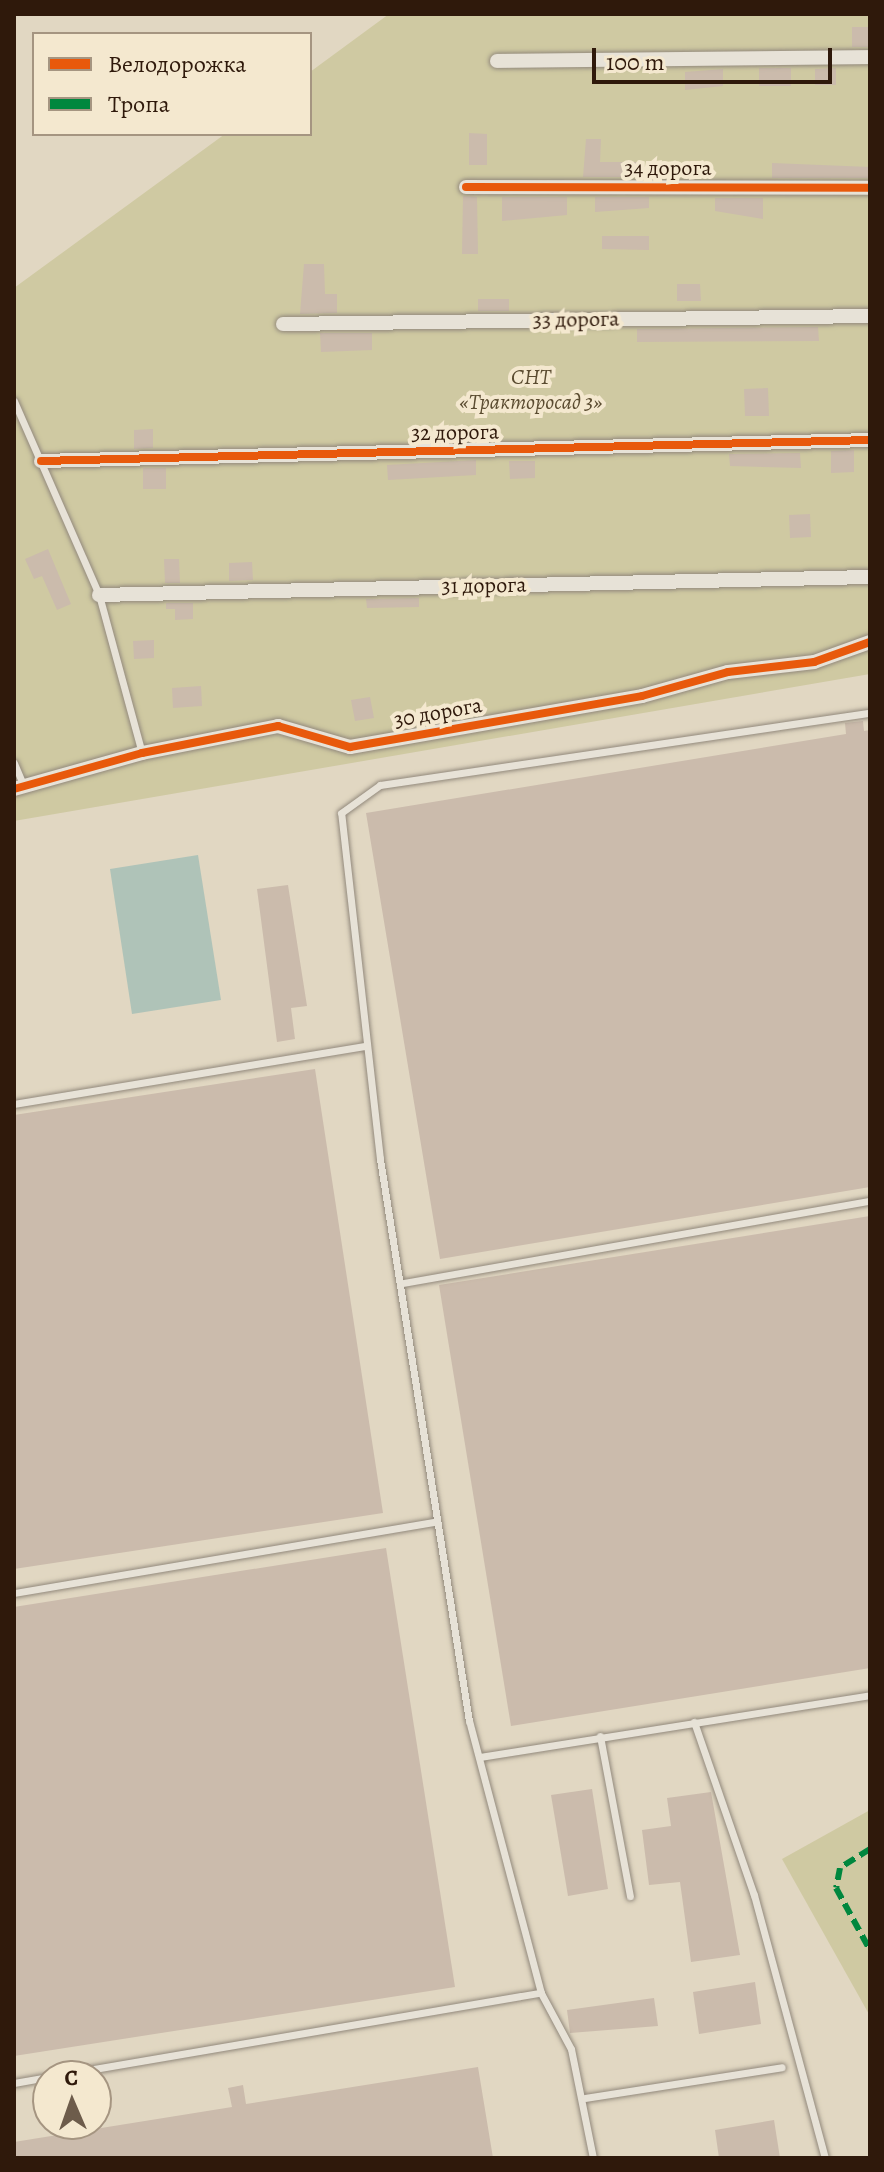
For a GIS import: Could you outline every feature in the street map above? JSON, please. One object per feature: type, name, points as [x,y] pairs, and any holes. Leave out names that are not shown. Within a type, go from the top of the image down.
[{"type":"street","points":[[497,61],[870,57]]},
{"type":"street","name":"34 дорога","points":[[466,187],[870,188]]},
{"type":"street","name":"33 дорога","points":[[283,324],[870,316]]},
{"type":"street","name":"32 дорога","points":[[41,461],[870,440]]},
{"type":"street","name":"31 дорога","points":[[99,595],[870,577]]},
{"type":"street","name":"30 дорога","points":[[19,788],[142,753],[278,726],[350,747],[642,696],[728,672],[814,662],[870,642]]},
{"type":"lane","points":[[14,401],[99,595],[142,753]]},
{"type":"lane","points":[[593,2158],[585,2098],[571,2049],[541,1993],[480,1757],[436,1522],[403,1283],[364,1046],[341,813],[380,785],[870,713]]},
{"type":"lane","points":[[14,763],[19,788]]},
{"type":"lane","points":[[14,1104],[364,1046]]},
{"type":"lane","points":[[403,1283],[870,1201]]},
{"type":"lane","points":[[14,1593],[436,1522]]},
{"type":"lane","points":[[480,1757],[870,1695]]},
{"type":"lane","points":[[694,1722],[754,1895],[825,2158]]},
{"type":"lane","points":[[600,1736],[630,1896]]},
{"type":"lane","points":[[112,2066],[541,1993]]},
{"type":"lane","points":[[585,2098],[782,2067]]},
{"type":"green space","name":"СНТ «Тракторосад 3»","points":[[389,14],[870,14],[870,674],[14,821],[14,288],[222,136],[312,136],[312,71]]},
{"type":"green space","points":[[870,1810],[870,2016],[782,1859]]},
{"type":"shaded area","points":[[198,855],[221,1000],[132,1014],[110,869]]},
{"type":"building","points":[[852,27],[870,27],[870,47],[852,47]]},
{"type":"building","points":[[759,68],[791,68],[791,86],[759,86]]},
{"type":"building","points":[[836,68],[836,85],[815,85],[815,69]]},
{"type":"building","points":[[723,69],[723,86],[685,90],[685,72]]},
{"type":"building","points":[[469,133],[487,134],[487,165],[469,165]]},
{"type":"building","points":[[586,139],[601,139],[600,162],[637,162],[637,177],[583,177]]},
{"type":"building","points":[[772,163],[870,167],[870,178],[772,178]]},
{"type":"building","points":[[463,196],[477,197],[478,254],[462,254]]},
{"type":"building","points":[[502,197],[567,197],[567,215],[502,221]]},
{"type":"building","points":[[595,197],[649,197],[649,208],[595,212]]},
{"type":"building","points":[[715,198],[763,198],[763,219],[715,211]]},
{"type":"building","points":[[602,236],[649,236],[649,250],[602,249]]},
{"type":"building","points":[[304,264],[324,264],[325,294],[337,294],[337,313],[300,314]]},
{"type":"building","points":[[677,284],[700,284],[701,301],[677,301]]},
{"type":"building","points":[[478,299],[509,299],[509,311],[478,311]]},
{"type":"building","points":[[818,327],[819,341],[637,342],[637,329]]},
{"type":"building","points":[[320,333],[372,333],[372,350],[321,352]]},
{"type":"building","points":[[768,388],[769,416],[745,416],[744,389]]},
{"type":"building","points":[[153,429],[153,448],[134,449],[134,430]]},
{"type":"building","points":[[432,432],[483,434],[483,440],[432,441]]},
{"type":"building","points":[[854,450],[854,472],[831,473],[831,451]]},
{"type":"building","points":[[800,453],[801,468],[730,466],[729,454]]},
{"type":"building","points":[[476,460],[476,475],[388,480],[387,465]]},
{"type":"building","points":[[509,461],[535,461],[535,478],[510,479]]},
{"type":"building","points":[[143,468],[166,468],[166,489],[143,489]]},
{"type":"building","points":[[810,514],[811,537],[790,538],[789,515]]},
{"type":"building","points":[[48,549],[71,604],[57,610],[42,576],[34,579],[25,559]]},
{"type":"building","points":[[164,559],[179,559],[180,583],[165,583]]},
{"type":"building","points":[[252,562],[253,580],[229,581],[229,563]]},
{"type":"building","points":[[419,598],[419,607],[367,608],[366,599]]},
{"type":"building","points":[[166,603],[193,603],[193,619],[175,620],[175,609],[166,609]]},
{"type":"building","points":[[154,640],[154,658],[134,659],[133,641]]},
{"type":"building","points":[[201,686],[202,706],[173,708],[172,688]]},
{"type":"building","points":[[370,697],[374,718],[355,721],[351,700]]},
{"type":"building","points":[[863,721],[864,731],[870,730],[870,1187],[440,1259],[366,813],[846,734],[845,723]]},
{"type":"building","points":[[288,885],[307,1006],[291,1008],[295,1039],[277,1042],[257,889]]},
{"type":"building","points":[[315,1069],[383,1513],[14,1569],[14,1115]]},
{"type":"building","points":[[870,1216],[870,1668],[511,1726],[439,1285]]},
{"type":"building","points":[[386,1548],[455,1987],[14,2056],[14,1607]]},
{"type":"building","points":[[592,1789],[608,1889],[568,1896],[551,1795]]},
{"type":"building","points":[[711,1792],[740,1955],[691,1962],[680,1882],[649,1885],[642,1830],[671,1826],[667,1798]]},
{"type":"building","points":[[755,1982],[761,2024],[699,2034],[693,1992]]},
{"type":"building","points":[[654,1998],[658,2026],[570,2033],[567,2010]]},
{"type":"building","points":[[478,2067],[493,2158],[14,2158],[14,2142],[32,2139],[112,2140],[112,2126],[232,2107],[228,2088],[243,2085],[246,2104]]},
{"type":"building","points":[[774,2120],[780,2158],[719,2158],[715,2130]]},
{"type":"marked path","points":[[870,1849],[840,1868],[836,1888],[870,1950]]},
{"type":"cycle path","points":[[466,187],[870,188]]},
{"type":"cycle path","points":[[41,461],[870,440]]},
{"type":"cycle path","points":[[14,789],[142,753],[278,726],[350,747],[642,696],[728,672],[814,662],[870,642]]}]
